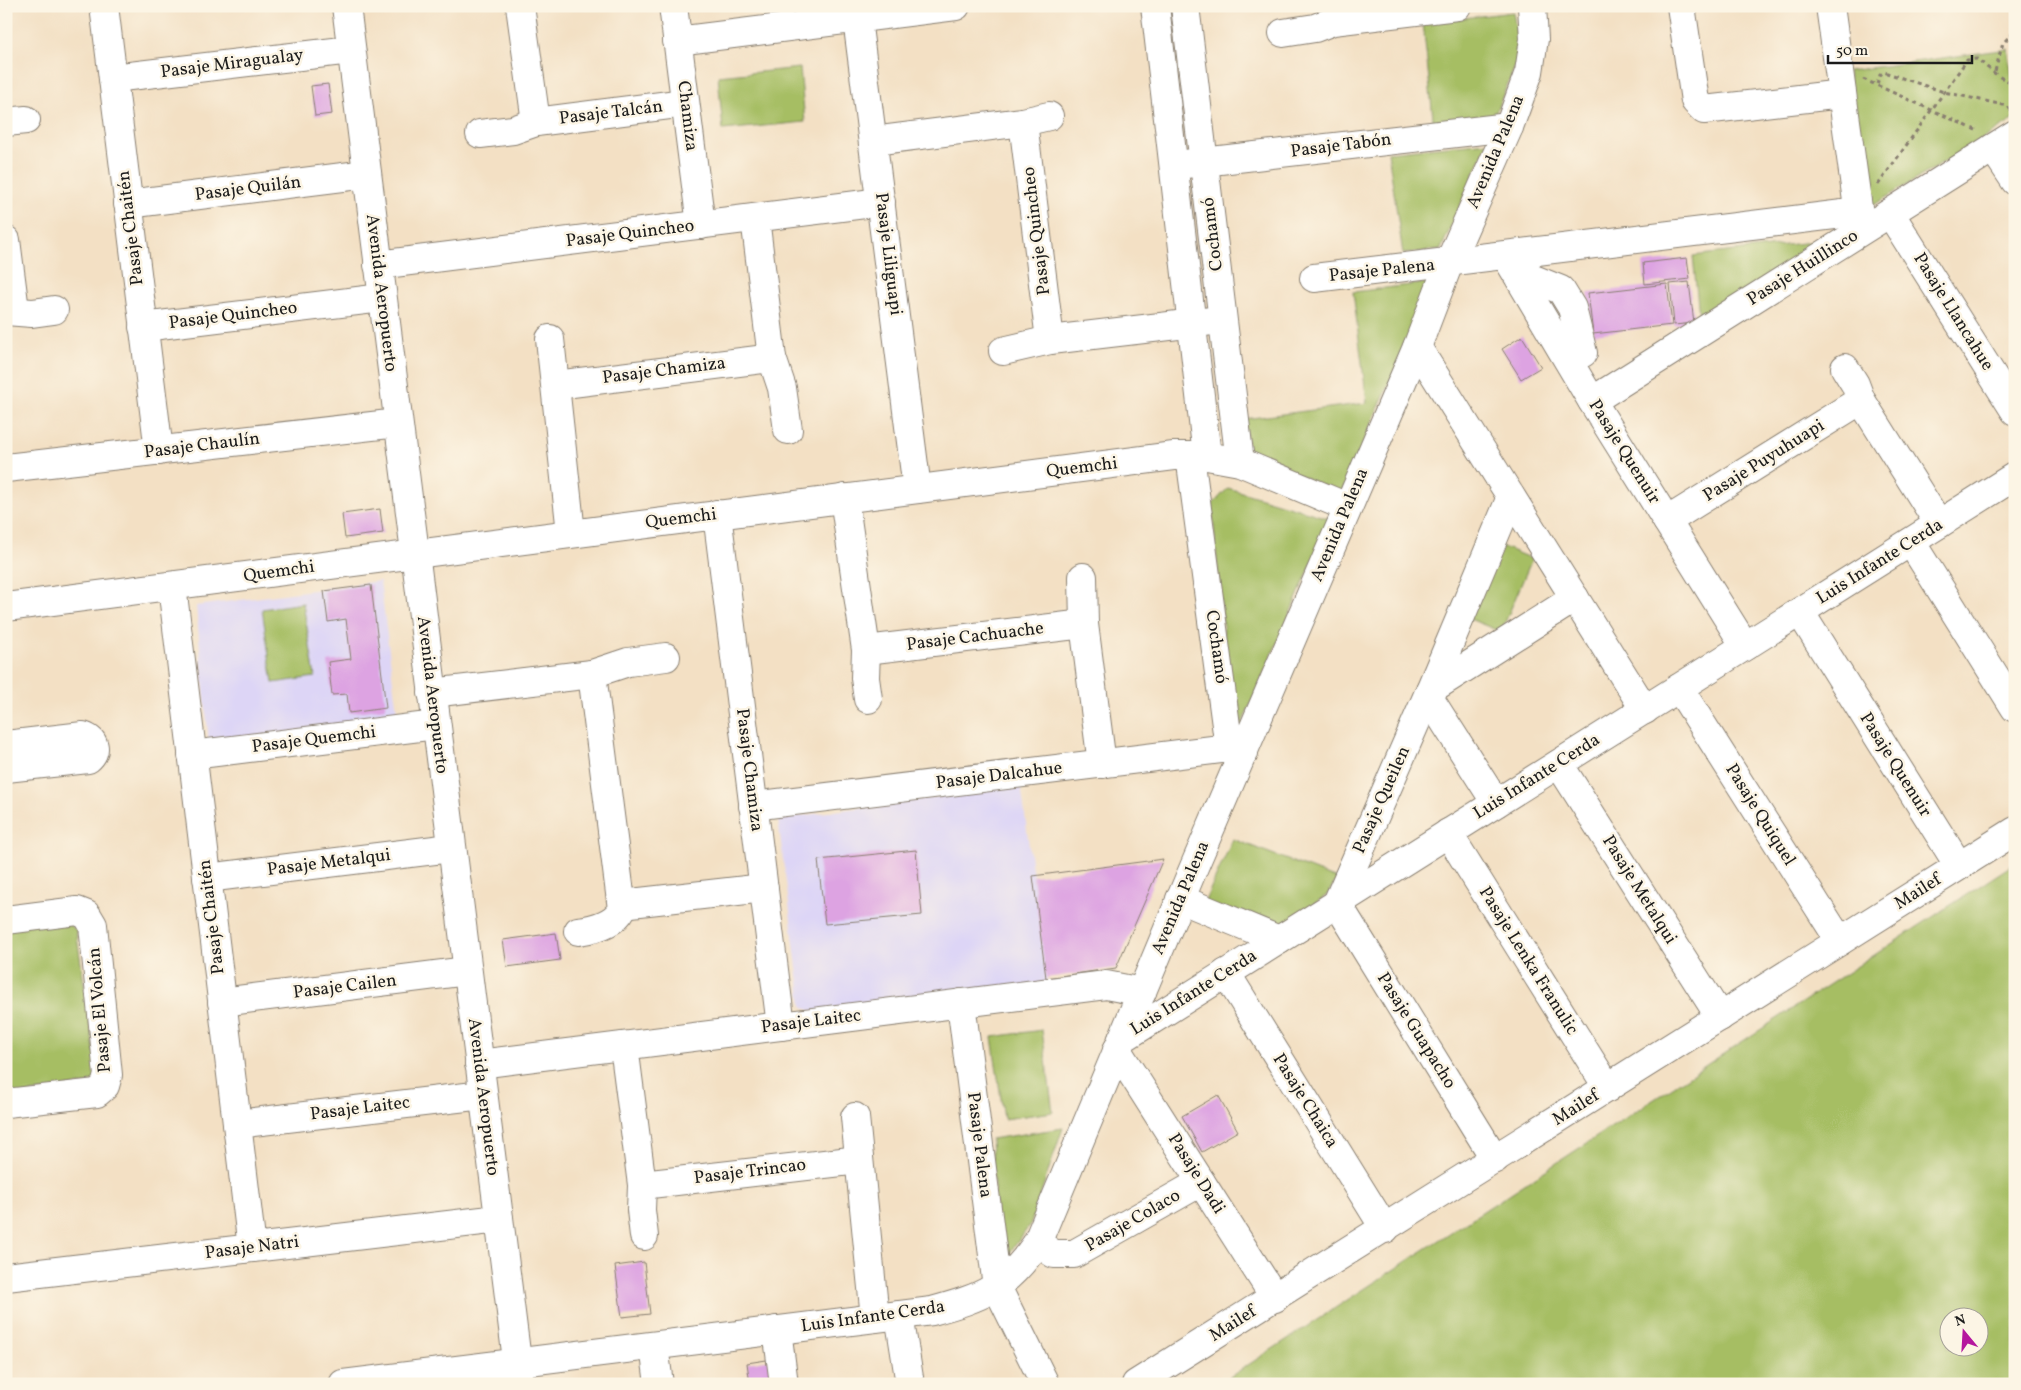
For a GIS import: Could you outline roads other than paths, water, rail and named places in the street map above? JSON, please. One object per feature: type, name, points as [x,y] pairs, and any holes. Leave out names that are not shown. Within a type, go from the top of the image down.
[{"type":"street","name":"Pasaje Chaitén","points":[[104,6],[158,450]]},
{"type":"street","name":"Avenida Aeropuerto","points":[[346,6],[518,1373]]},
{"type":"street","name":"Pasaje Talcán","points":[[520,6],[536,122]]},
{"type":"street","name":"Chamiza","points":[[673,6],[701,225]]},
{"type":"street","points":[[677,41],[805,16],[857,18],[956,6]]},
{"type":"street","name":"Cochamó","points":[[1155,6],[1193,323],[1199,456],[1237,750]]},
{"type":"street","name":"Cochamó","points":[[1185,6],[1240,462]]},
{"type":"street","points":[[1283,33],[1315,28],[1332,14],[1457,6]]},
{"type":"street","name":"Avenida Palena","points":[[1120,1045],[1180,899],[1237,750],[1417,347],[1449,263],[1508,127],[1532,61],[1534,39],[1532,6]]},
{"type":"street","points":[[1681,6],[1695,101],[1704,110],[1850,87]]},
{"type":"street","points":[[1830,6],[1850,87],[1860,222]]},
{"type":"street","name":"Pasaje Liliguapi","points":[[857,18],[917,489]]},
{"type":"street","name":"Pasaje Miragualay","points":[[113,78],[351,50]]},
{"type":"street","name":"Pasaje Talcán","points":[[480,134],[513,130],[536,122],[685,103]]},
{"type":"street","name":"Pasaje Quincheo","points":[[873,141],[1036,119],[1050,340]]},
{"type":"street","name":"Pasaje Tabón","points":[[1174,166],[1508,127]]},
{"type":"street","points":[[2001,134],[2015,181]]},
{"type":"street","name":"Pasaje Huillinco","points":[[1449,263],[1511,264],[1860,222],[1890,213],[2001,134]]},
{"type":"street","name":"Pasaje Quilán","points":[[128,204],[367,174]]},
{"type":"street","name":"Pasaje Quincheo","points":[[378,265],[881,202]]},
{"type":"street","name":"Pasaje Llancahue","points":[[1890,213],[2015,411]]},
{"type":"street","points":[[755,218],[772,358],[782,388],[788,430]]},
{"type":"street","name":"Pasaje Huillinco","points":[[1592,401],[1860,222]]},
{"type":"street","points":[[6,240],[10,311],[32,313],[54,310]]},
{"type":"street","name":"Pasaje Palena","points":[[1314,278],[1449,263]]},
{"type":"street","points":[[1511,264],[1561,290],[1572,308],[1583,353]]},
{"type":"street","name":"Pasaje Quenuir","points":[[1511,264],[1592,401],[1746,646]]},
{"type":"street","name":"Pasaje Quincheo","points":[[143,327],[382,298]]},
{"type":"street","points":[[1003,351],[1050,340],[1223,319]]},
{"type":"street","points":[[550,339],[571,533]]},
{"type":"street","points":[[1417,347],[1645,710]]},
{"type":"street","name":"Pasaje Chamiza","points":[[556,385],[772,358]]},
{"type":"street","points":[[1845,368],[1855,384],[1861,400],[1939,524]]},
{"type":"street","name":"Pasaje Puyuhuapi","points":[[1667,521],[1861,400]]},
{"type":"street","name":"Pasaje Chaulín","points":[[6,468],[398,423]]},
{"type":"street","name":"Quemchi","points":[[6,607],[1166,457],[1199,456],[1240,462],[1267,471],[1347,507]]},
{"type":"street","name":"Luis Infante Cerda","points":[[343,1384],[518,1373],[654,1346],[932,1311],[979,1297],[997,1287],[1016,1270],[1036,1244],[1120,1045],[1226,973],[2015,476]]},
{"type":"street","name":"Pasaje Queilen","points":[[1337,904],[1429,693],[1511,497]]},
{"type":"street","points":[[844,498],[866,650],[865,672],[868,698]]},
{"type":"street","name":"Pasaje Chamiza","points":[[717,514],[781,1026]]},
{"type":"street","points":[[1911,542],[2015,708]]},
{"type":"street","points":[[1084,577],[1084,624],[1102,764]]},
{"type":"street","name":"Pasaje Chaitén","points":[[172,586],[252,1248]]},
{"type":"street","points":[[1496,803],[1429,693],[1575,598]]},
{"type":"street","name":"Pasaje Quenuir","points":[[1800,612],[1959,866]]},
{"type":"street","name":"Pasaje Cachuache","points":[[866,650],[1084,624]]},
{"type":"street","points":[[432,693],[592,674],[628,662],[666,657]]},
{"type":"street","points":[[578,930],[596,928],[616,917],[622,909],[592,674]]},
{"type":"street","name":"Pasaje Quiquel","points":[[1679,688],[1840,941]]},
{"type":"street","name":"Pasaje Quemchi","points":[[192,755],[436,725]]},
{"type":"street","points":[[6,745],[83,736],[90,740],[94,747],[94,752],[88,759],[6,768]]},
{"type":"street","name":"Pasaje Dalcahue","points":[[753,806],[1102,764],[1237,750]]},
{"type":"street","name":"Pasaje Metalqui","points":[[1559,764],[1720,1018]]},
{"type":"street","name":"Mailef","points":[[1136,1384],[2015,831]]},
{"type":"street","name":"Pasaje Lenka Franulic","points":[[1448,834],[1608,1088]]},
{"type":"street","name":"Pasaje Metalqui","points":[[207,878],[451,848]]},
{"type":"street","points":[[622,904],[764,888]]},
{"type":"street","points":[[1180,899],[1279,940]]},
{"type":"street","name":"Pasaje Guapacho","points":[[1337,904],[1495,1159]]},
{"type":"street","name":"Pasaje El Volcán","points":[[6,920],[76,911],[87,915],[93,925],[108,1075],[105,1086],[97,1093],[6,1103]]},
{"type":"street","name":"Pasaje Cailen","points":[[222,1002],[467,971]]},
{"type":"street","name":"Pasaje Chaica","points":[[1226,973],[1385,1229]]},
{"type":"street","name":"Pasaje Laitec","points":[[479,1064],[1106,985],[1142,992]]},
{"type":"street","name":"Pasaje Palena","points":[[962,1003],[997,1287],[1044,1384]]},
{"type":"street","name":"Pasaje Dadi","points":[[1120,1045],[1201,1182],[1275,1298]]},
{"type":"street","points":[[624,1046],[642,1185],[641,1210],[644,1236]]},
{"type":"street","name":"Pasaje Laitec","points":[[237,1124],[483,1095]]},
{"type":"street","points":[[855,1116],[859,1160],[887,1317],[910,1384]]},
{"type":"street","name":"Pasaje Trincao","points":[[642,1185],[859,1160]]},
{"type":"street","name":"Pasaje Colaco","points":[[1036,1244],[1060,1256],[1080,1252],[1201,1182]]},
{"type":"street","name":"Pasaje Natri","points":[[6,1277],[499,1219]]},
{"type":"street","points":[[777,1330],[784,1384]]},
{"type":"street","points":[[654,1346],[659,1384]]}]
